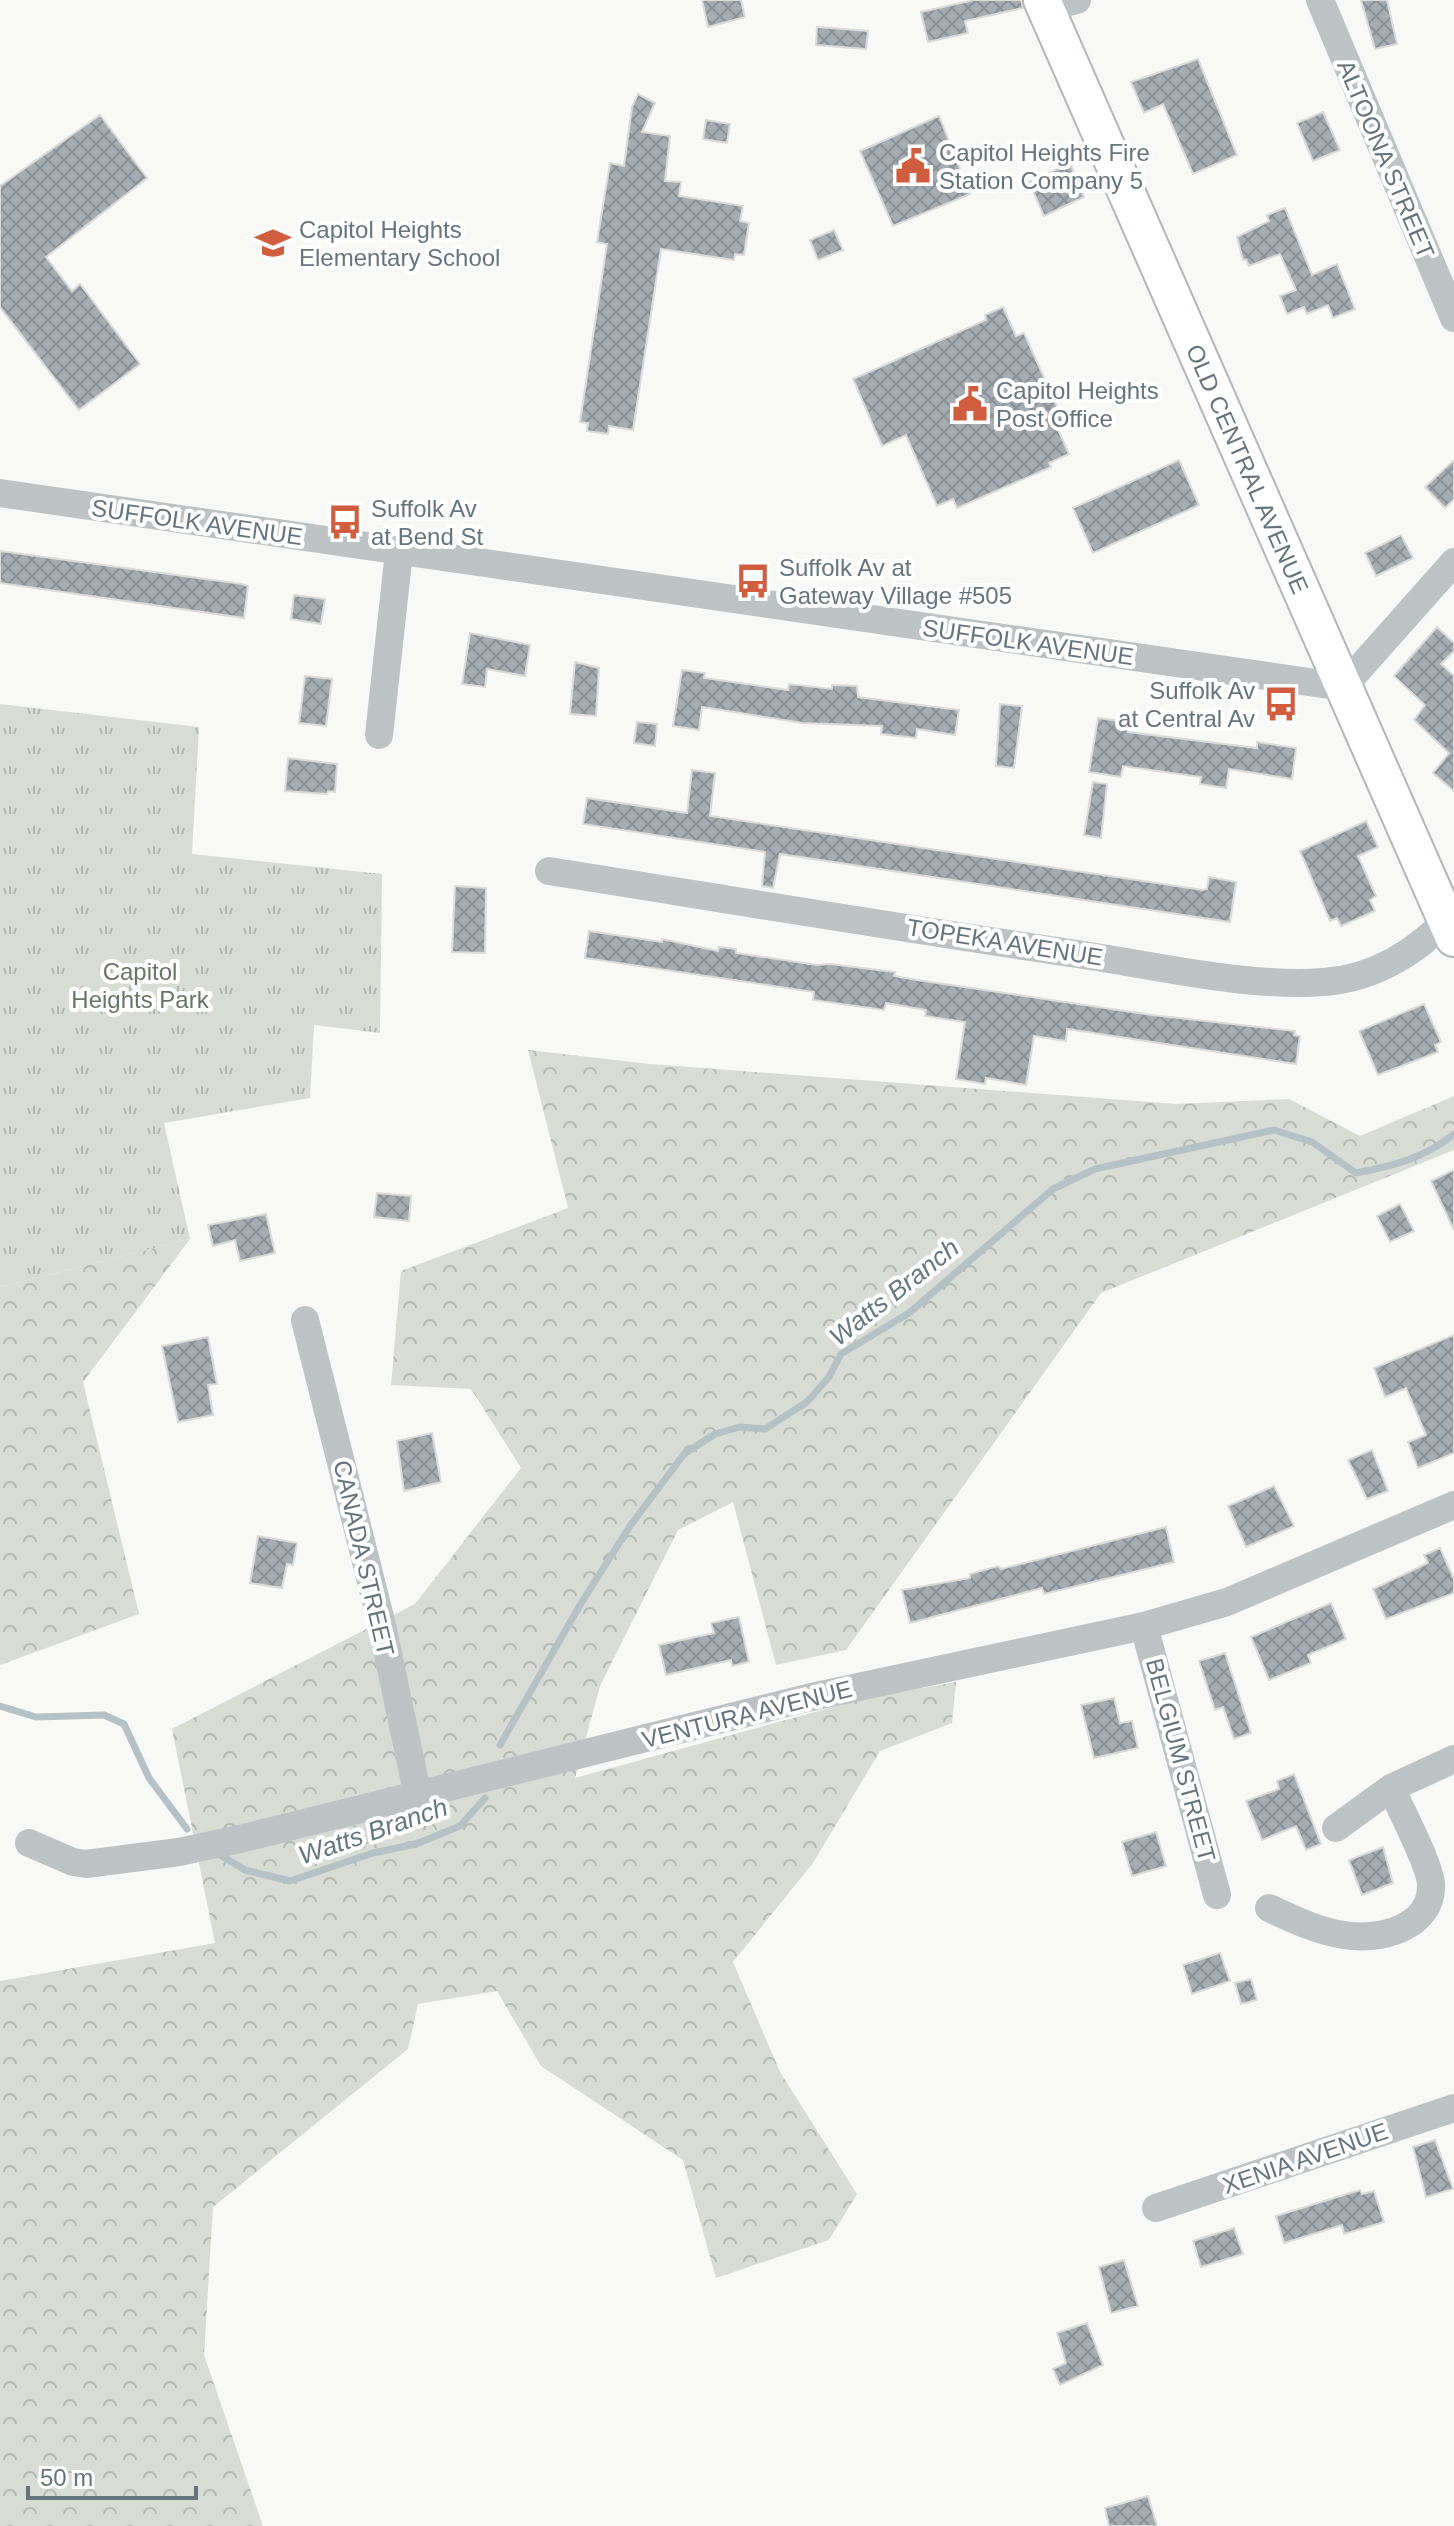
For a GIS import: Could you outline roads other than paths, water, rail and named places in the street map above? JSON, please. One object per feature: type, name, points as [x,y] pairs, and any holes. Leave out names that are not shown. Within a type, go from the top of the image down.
[{"type":"main road","name":"OLD CENTRAL AVENUE","points":[[1055,3],[1343,687],[1451,923]]},
{"type":"street","name":"ALTOONA STREET","points":[[1320,0],[1454,318]]},
{"type":"street","name":"SUFFOLK AVENUE","points":[[0,493],[1343,687]]},
{"type":"street","points":[[379,735],[399,552]]},
{"type":"street","points":[[1343,687],[1454,562]]},
{"type":"street","name":"TOPEKA AVENUE","points":[[549,871],[1050,950],[1298,982],[1337,980],[1372,971],[1422,945],[1451,923]]},
{"type":"street","name":"CANADA STREET","points":[[305,1320],[381,1621],[418,1796]]},
{"type":"street","name":"VENTURA AVENUE","points":[[29,1843],[73,1862],[105,1863],[179,1852],[418,1796],[807,1698],[1144,1626],[1227,1602],[1454,1505]]},
{"type":"street","name":"BELGIUM STREET","points":[[1144,1626],[1217,1895]]},
{"type":"street","points":[[1336,1828],[1391,1788],[1454,1759]]},
{"type":"street","points":[[1269,1908],[1318,1929],[1346,1936],[1377,1934],[1406,1927],[1418,1920],[1428,1903],[1431,1882],[1391,1788]]},
{"type":"street","name":"XENIA AVENUE","points":[[1156,2208],[1454,2108]]},
{"type":"waterway","name":"Watts Branch","points":[[500,1745],[580,1605],[630,1526],[684,1454],[715,1434],[740,1427],[765,1429],[807,1402],[829,1377],[841,1354],[909,1313],[1053,1189],[1095,1169],[1274,1130],[1312,1142],[1356,1173],[1408,1160],[1454,1134]]},
{"type":"waterway","name":"Watts Branch","points":[[0,1706],[36,1717],[104,1715],[124,1724],[149,1778],[187,1829]]},
{"type":"waterway","name":"Watts Branch","points":[[222,1856],[245,1870],[290,1881],[373,1853],[416,1844],[460,1826],[485,1798]]},
{"type":"place","name":"Capitol Heights Fire Station Company 5","points":[[913,166]]},
{"type":"place","name":"Capitol Heights Elementary School","points":[[273,243]]},
{"type":"place","name":"Capitol Heights Post Office","points":[[970,404]]},
{"type":"place","name":"Suffolk Av at Bend St","points":[[345,522]]},
{"type":"place","name":"Suffolk Av at Gateway Village #505","points":[[753,581]]},
{"type":"place","name":"Suffolk Av at Central Av","points":[[1281,704]]},
{"type":"park label","name":"Capitol Heights Park","points":[[140,985]]}]
